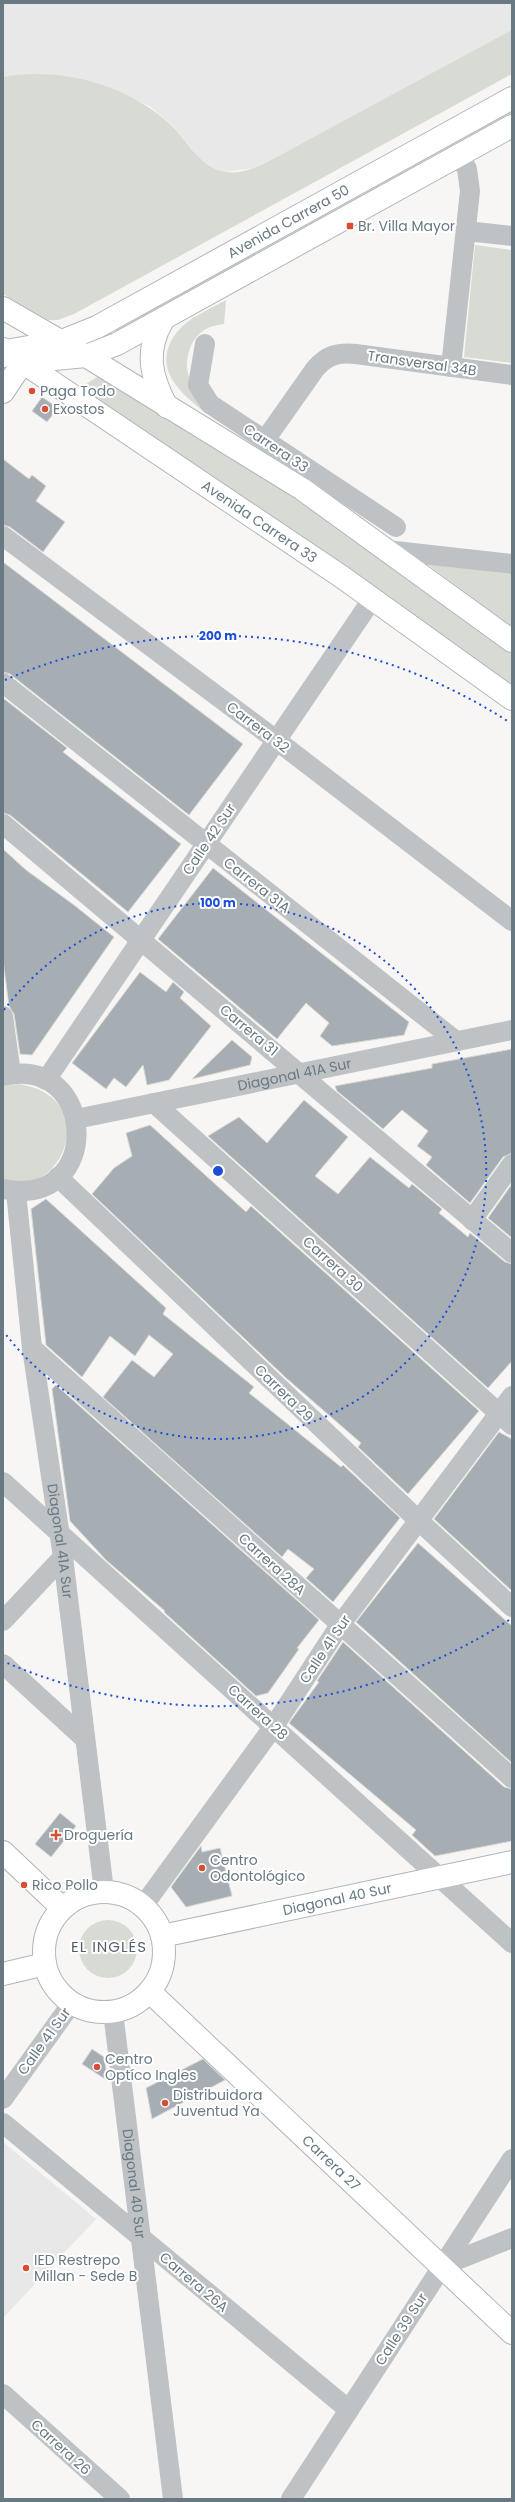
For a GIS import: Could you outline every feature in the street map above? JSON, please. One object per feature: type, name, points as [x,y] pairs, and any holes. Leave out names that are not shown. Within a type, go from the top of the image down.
[{"type":"main road","name":"Avenida Carrera 50","points":[[9,355],[62,341],[97,327],[512,98]]},
{"type":"main road","name":"Avenida Carrera 50","points":[[9,355],[86,356],[117,344],[163,320],[512,126]]},
{"type":"main road","points":[[3,308],[62,341],[302,489],[512,641]]},
{"type":"main road","points":[[163,320],[156,332],[151,349],[153,373],[158,390],[167,406]]},
{"type":"main road","points":[[3,392],[9,355]]},
{"type":"main road","name":"Avenida Carrera 33","points":[[9,355],[373,598],[512,699]]},
{"type":"main road","points":[[3,1852],[62,1908]]},
{"type":"main road","name":"Diagonal 40 Sur","points":[[162,1936],[512,1862]]},
{"type":"main road","points":[[104,1891],[118,1893],[144,1906],[158,1924],[162,1936],[165,1956],[160,1975],[150,1992],[126,2009],[113,2012],[92,2011],[72,2003],[60,1993],[50,1980],[45,1964],[44,1949],[46,1934],[53,1920],[62,1908],[81,1895],[104,1891]]},
{"type":"main road","points":[[3,1974],[45,1964]]},
{"type":"main road","name":"Carrera 27","points":[[150,1992],[512,2333]]},
{"type":"street","points":[[451,367],[466,230],[470,178],[460,155]]},
{"type":"street","points":[[466,230],[512,236]]},
{"type":"street","name":"Carrera 33","points":[[205,344],[198,385],[210,404],[396,527]]},
{"type":"street","name":"Transversal 34B","points":[[265,440],[315,369],[324,360],[332,355],[348,353],[512,375]]},
{"type":"street","name":"Carrera 32","points":[[3,536],[276,740],[512,921]]},
{"type":"street","points":[[386,550],[512,564]]},
{"type":"street","name":"Calle 42 Sur","points":[[46,1080],[373,598]]},
{"type":"street","name":"Carrera 31A","points":[[3,683],[456,1041]]},
{"type":"street","name":"Carrera 31","points":[[3,824],[301,1073],[512,1253]]},
{"type":"street","points":[[3,1016],[7,1075],[29,1074],[46,1080],[59,1090],[70,1103],[76,1119],[78,1136],[75,1151],[68,1166],[58,1177],[45,1186],[31,1191],[10,1191]]},
{"type":"street","name":"Diagonal 41A Sur","points":[[76,1119],[512,1030]]},
{"type":"street","name":"Carrera 30","points":[[154,1103],[505,1419]]},
{"type":"street","points":[[472,1220],[512,1164]]},
{"type":"street","name":"Carrera 29","points":[[58,1177],[418,1520],[512,1607]]},
{"type":"street","name":"Diagonal 41A Sur","points":[[10,1191],[59,1531],[104,1891]]},
{"type":"street","name":"Carrera 28A","points":[[32,1348],[512,1778]]},
{"type":"street","name":"Calle 41 Sur","points":[[144,1906],[274,1726],[340,1625],[418,1520],[505,1419],[512,1396]]},
{"type":"street","name":"Carrera 28","points":[[3,1482],[440,1876],[512,1943]]},
{"type":"street","points":[[3,1621],[62,1557]]},
{"type":"street","points":[[3,1664],[85,1739]]},
{"type":"street","name":"Calle 41 Sur","points":[[3,2099],[72,2003]]},
{"type":"street","name":"Diagonal 40 Sur","points":[[113,2012],[173,2499]]},
{"type":"street","name":"Carrera 26A","points":[[3,2123],[349,2410]]},
{"type":"street","name":"Calle 39 Sur","points":[[291,2499],[512,2159]]},
{"type":"street","points":[[442,2266],[512,2238]]},
{"type":"street","name":"Carrera 26","points":[[3,2394],[120,2499]]},
{"type":"shaded area","points":[[3,3],[512,3],[512,32],[286,152],[253,168],[226,172],[213,168],[200,159],[173,126],[151,107],[131,97],[100,85],[47,74],[3,77]]},
{"type":"shaded area","points":[[512,30],[512,74],[74,314],[58,320],[48,320],[3,294],[3,77],[25,74],[48,74],[93,82],[115,90],[136,100],[155,112],[178,132],[195,154],[209,165],[217,170],[234,172],[249,169],[272,159]]},
{"type":"shaded area","points":[[512,107],[512,116],[119,335],[114,328]]},
{"type":"shaded area","points":[[475,245],[512,250],[512,363],[464,357]]},
{"type":"shaded area","points":[[226,300],[224,324],[210,327],[200,333],[191,345],[187,359],[188,374],[191,381],[209,406],[206,413],[178,388],[167,368],[166,357],[169,345],[177,332],[187,322]]},
{"type":"shaded area","points":[[100,375],[253,468],[338,525],[512,653],[512,688],[80,388]]},
{"type":"shaded area","points":[[427,564],[512,574],[512,627]]},
{"type":"shaded area","points":[[19,1084],[46,1093],[61,1108],[67,1127],[65,1146],[56,1164],[41,1177],[23,1183],[3,1179],[3,1086]]},
{"type":"shaded area","points":[[102,1920],[114,1920],[129,1928],[137,1943],[137,1955],[129,1970],[114,1978],[102,1978],[87,1970],[79,1955],[79,1943],[87,1928]]},
{"type":"shaded area","name":"IED Restrepo Millan - Sede B","points":[[3,2142],[96,2219],[3,2318]]},
{"type":"building","name":"Exostos","points":[[42,397],[58,408],[47,422],[32,411]]},
{"type":"building","points":[[3,459],[29,479],[32,475],[46,486],[36,501],[65,522],[43,552],[10,527],[3,525]]},
{"type":"building","points":[[3,562],[243,744],[189,815],[10,674],[3,672]]},
{"type":"building","points":[[3,698],[67,748],[63,752],[181,844],[128,912],[10,815],[3,813]]},
{"type":"building","points":[[3,849],[26,870],[74,905],[114,937],[32,1055],[20,1054],[14,1014],[9,1006],[3,960]]},
{"type":"building","points":[[213,868],[409,1022],[404,1035],[332,1046],[320,1036],[329,1023],[306,1003],[277,1039],[158,939]]},
{"type":"building","points":[[140,972],[166,992],[173,982],[184,992],[180,998],[211,1026],[169,1080],[147,1085],[143,1065],[126,1087],[114,1078],[106,1089],[72,1063]]},
{"type":"building","points":[[232,1040],[252,1057],[250,1065],[192,1079]]},
{"type":"building","points":[[512,1049],[512,1153],[503,1157],[470,1203],[426,1165],[432,1157],[417,1146],[428,1131],[402,1110],[383,1129],[337,1091],[335,1086],[432,1068],[432,1064]]},
{"type":"building","points":[[304,1100],[348,1137],[315,1176],[338,1194],[370,1157],[409,1188],[412,1184],[442,1209],[439,1213],[468,1237],[470,1233],[505,1262],[512,1264],[512,1361],[488,1388],[208,1136],[239,1117],[267,1143]]},
{"type":"building","points":[[150,1125],[246,1212],[251,1206],[479,1411],[408,1494],[358,1447],[361,1443],[285,1377],[92,1194],[114,1168],[132,1156],[126,1133]]},
{"type":"building","points":[[512,1184],[512,1238],[488,1218]]},
{"type":"building","points":[[46,1199],[166,1308],[163,1314],[254,1387],[249,1393],[341,1467],[343,1465],[400,1518],[333,1602],[306,1578],[314,1569],[288,1549],[282,1557],[103,1397],[132,1360],[154,1377],[173,1354],[149,1335],[135,1356],[110,1336],[82,1377],[46,1345],[31,1209]]},
{"type":"building","points":[[56,1385],[319,1620],[297,1648],[299,1649],[268,1693],[256,1696],[164,1612],[165,1611],[106,1560],[70,1521],[52,1389]]},
{"type":"building","points":[[499,1432],[512,1439],[512,1591],[434,1519]]},
{"type":"building","points":[[418,1543],[512,1626],[512,1763],[356,1622]]},
{"type":"building","points":[[343,1642],[504,1787],[512,1789],[512,1841],[435,1856],[412,1835],[416,1830],[289,1723],[319,1682],[317,1681]]},
{"type":"building","name":"Droguería","points":[[60,1813],[76,1826],[51,1857],[35,1844]]},
{"type":"building","name":"Centro Odontológico","points":[[201,1846],[202,1852],[220,1848],[232,1896],[186,1907],[171,1887]]},
{"type":"building","name":"Centro Optíco Ingles","points":[[92,2049],[104,2057],[108,2081],[82,2064]]},
{"type":"building","name":"Distribuidora Juventud Ya","points":[[203,2059],[225,2080],[152,2119],[146,2088]]},
{"type":"place","name":"Br. Villa Mayor","points":[[350,226]]},
{"type":"place","name":"Paga Todo","points":[[32,391]]},
{"type":"place","name":"Exostos","points":[[45,409]]},
{"type":"place","name":"Droguería","points":[[56,1835]]},
{"type":"place","name":"Centro Odontológico","points":[[202,1868]]},
{"type":"place","name":"Rico Pollo","points":[[24,1885]]},
{"type":"place","name":"Centro Optíco Ingles","points":[[97,2067]]},
{"type":"place","name":"Distribuidora Juventud Ya","points":[[165,2103]]},
{"type":"place","name":"IED Restrepo Millan - Sede B","points":[[26,2268]]},
{"type":"district","name":"EL INGLÉS","points":[[109,1947]]}]
